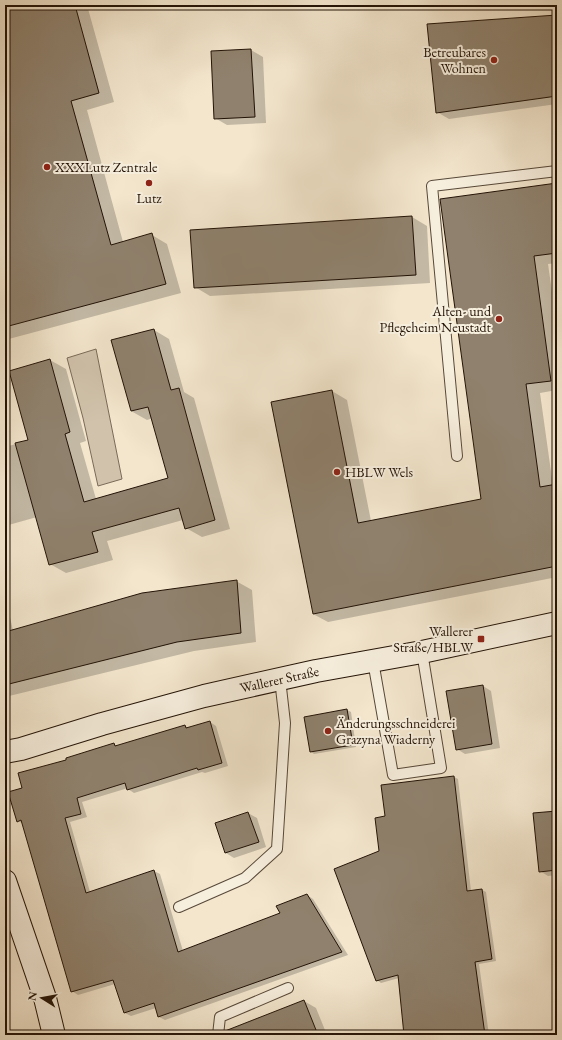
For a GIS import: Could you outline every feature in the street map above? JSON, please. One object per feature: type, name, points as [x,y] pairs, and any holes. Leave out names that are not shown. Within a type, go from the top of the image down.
[{"type":"street","name":"Wallerer Straße","points":[[5,752],[21,749],[102,724],[204,696],[280,679],[422,652],[557,623]]},
{"type":"street","points":[[5,882],[45,998],[54,1035]]},
{"type":"lane","points":[[457,456],[432,186],[557,171]]},
{"type":"lane","points":[[373,661],[392,775],[441,768],[422,652]]},
{"type":"lane","points":[[179,907],[245,878],[277,849],[285,723],[280,679]]},
{"type":"lane","points":[[218,1035],[220,1017],[288,988]]},
{"type":"shaded area","points":[[96,349],[122,479],[98,486],[83,418],[67,358]]},
{"type":"building","name":"XXXLutz Zentrale","points":[[5,5],[75,5],[99,93],[71,101],[111,245],[152,233],[166,284],[5,327]]},
{"type":"building","name":"Betreubares Wohnen","points":[[557,15],[557,96],[436,113],[427,24]]},
{"type":"building","points":[[251,49],[255,117],[214,119],[211,51]]},
{"type":"building","points":[[557,183],[557,253],[534,256],[551,381],[526,384],[540,487],[557,484],[557,566],[313,614],[271,402],[332,390],[358,523],[481,499],[440,199]]},
{"type":"building","points":[[412,216],[416,275],[194,288],[190,230]]},
{"type":"building","points":[[154,329],[171,390],[179,388],[215,520],[185,529],[179,508],[92,532],[98,552],[49,565],[15,443],[28,440],[9,371],[50,359],[70,432],[65,434],[84,502],[168,478],[148,407],[131,411],[111,340]]},
{"type":"building","points":[[237,580],[241,633],[177,642],[5,685],[5,632],[142,593]]},
{"type":"building","points":[[483,685],[492,744],[456,750],[446,691]]},
{"type":"building","name":"Änderungsschneiderei Grazyna Wiaderny","points":[[347,709],[353,745],[310,752],[304,717]]},
{"type":"building","points":[[210,721],[222,763],[198,770],[197,768],[127,790],[125,783],[77,798],[81,814],[65,818],[86,893],[154,870],[178,952],[280,913],[276,906],[307,894],[342,952],[158,1017],[154,1003],[124,1013],[113,980],[71,992],[21,820],[17,822],[8,792],[22,788],[18,773],[66,760],[66,758],[114,743],[115,746],[185,725],[186,728]]},
{"type":"building","points":[[454,776],[467,891],[482,889],[492,959],[475,962],[485,1035],[404,1035],[398,975],[376,981],[334,869],[379,851],[375,818],[385,816],[381,785]]},
{"type":"building","points":[[557,811],[557,870],[539,872],[533,813]]},
{"type":"building","points":[[248,812],[259,842],[225,853],[215,823]]},
{"type":"building","points":[[304,1000],[318,1035],[225,1035],[225,1031]]},
{"type":"place","name":"Betreubares Wohnen","points":[[494,60]]},
{"type":"place","name":"XXXLutz Zentrale","points":[[47,167]]},
{"type":"place","name":"Lutz","points":[[149,183]]},
{"type":"place","name":"Alten- und Pflegeheim Neustadt","points":[[499,319]]},
{"type":"place","name":"HBLW Wels","points":[[337,472]]},
{"type":"place","name":"Wallerer Straße/HBLW","points":[[481,639]]},
{"type":"place","name":"Änderungsschneiderei Grazyna Wiaderny","points":[[328,731]]}]
